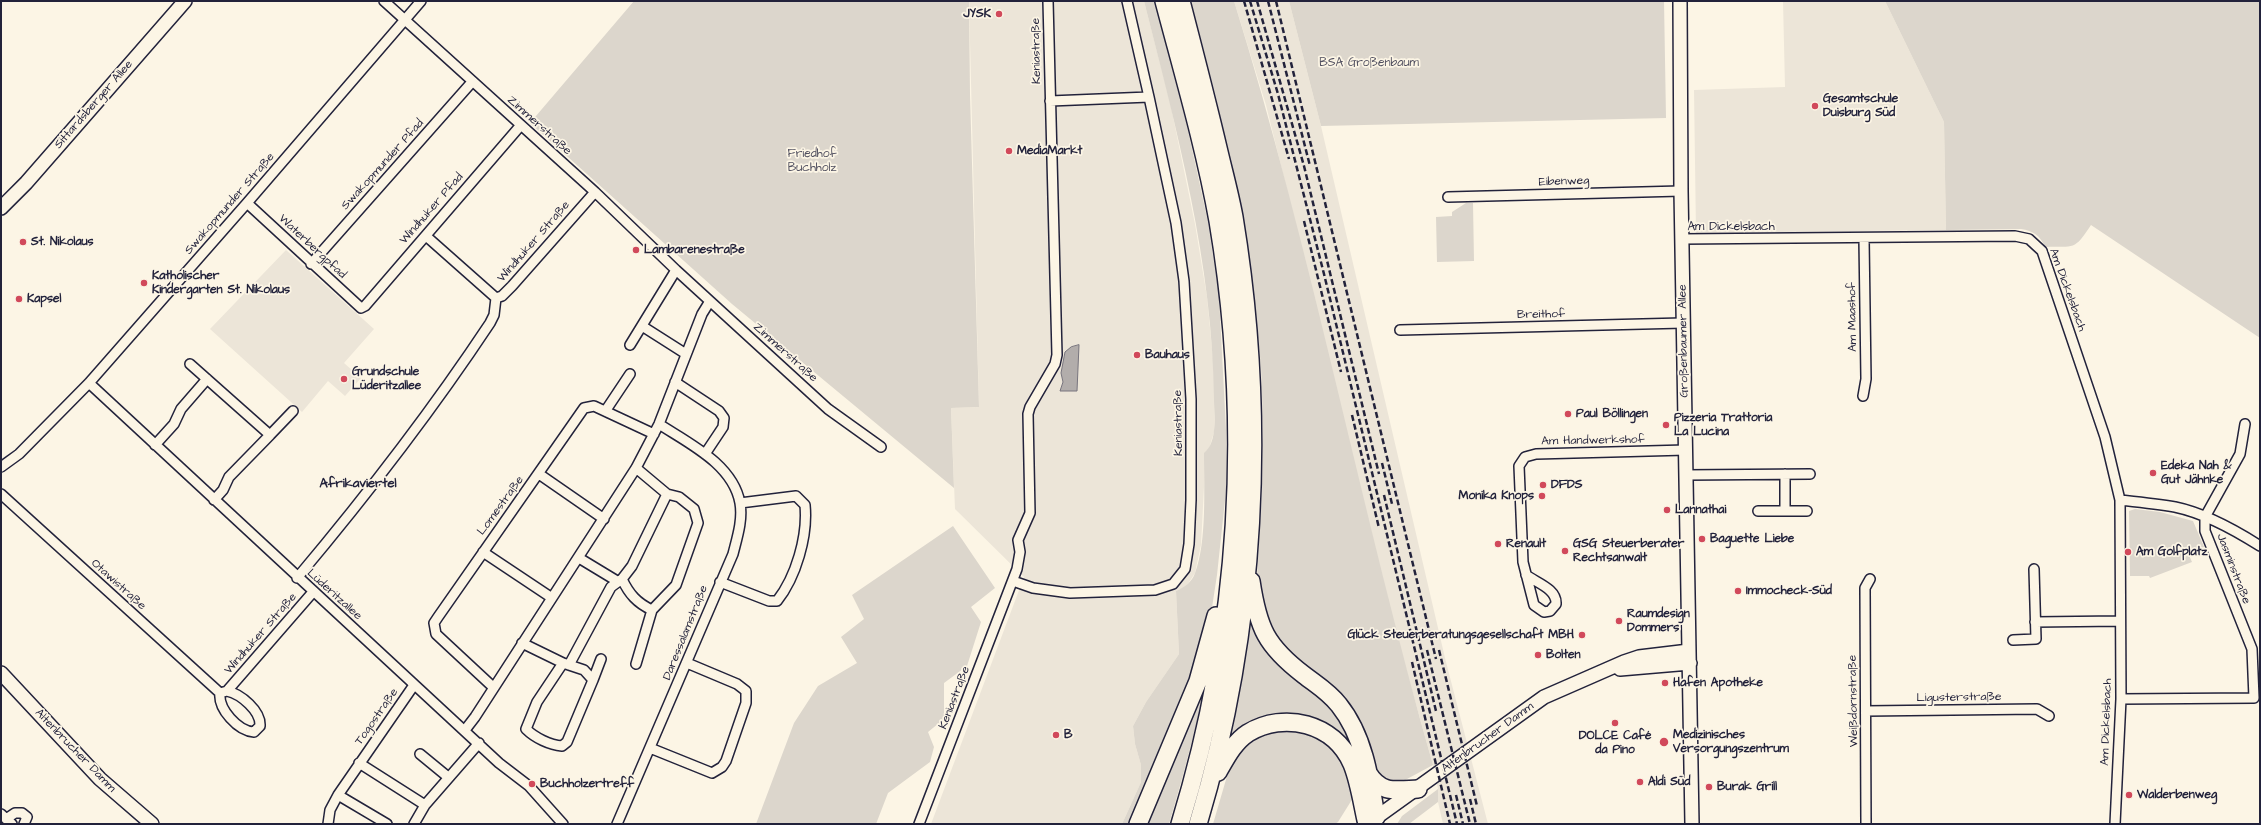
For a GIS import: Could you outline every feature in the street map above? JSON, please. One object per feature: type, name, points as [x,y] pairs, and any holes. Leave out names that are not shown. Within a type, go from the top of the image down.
[{"type":"highway","points":[[1164,1],[1189,97],[1218,220],[1228,295],[1237,429],[1236,526],[1229,599],[1213,695],[1193,781],[1180,824]]},
{"type":"highway","points":[[1181,1],[1234,216],[1244,292],[1253,428],[1248,561],[1230,697],[1211,782],[1198,824]]},
{"type":"highway","points":[[1138,824],[1198,681],[1213,629],[1236,526]]},
{"type":"highway","points":[[1248,561],[1258,617],[1264,633],[1279,654],[1327,691],[1340,706],[1356,734],[1368,773],[1373,782],[1386,789],[1418,789]]},
{"type":"highway","points":[[1211,782],[1235,745],[1247,734],[1277,722],[1306,723],[1328,735],[1341,746],[1352,763],[1369,822]]},
{"type":"highway","points":[[1368,773],[1369,822]]},
{"type":"main road","name":"Sittardsberger Allee","points":[[2,204],[185,1]]},
{"type":"main road","name":"Großenbaumer Allee","points":[[1680,1],[1681,191],[1692,824]]},
{"type":"main road","name":"Altenbrucher Damm","points":[[1369,822],[1418,789],[1544,697],[1639,657],[1690,657]]},
{"type":"main road","name":"Altenbrucher Damm","points":[[1,673],[100,779],[152,824]]},
{"type":"street","name":"Zimmerstraße","points":[[384,1],[595,192],[676,270],[828,409],[881,447]]},
{"type":"street","name":"Swakopmunder Straße","points":[[1,467],[19,454],[89,383],[421,1]]},
{"type":"street","name":"Keniastraße","points":[[919,824],[1013,581],[1020,552],[1018,540],[1028,523],[1030,512],[1028,414],[1030,406],[1055,364],[1057,355],[1048,1]]},
{"type":"street","name":"Keniastraße","points":[[1013,581],[1034,588],[1070,593],[1155,590],[1173,584],[1185,569],[1189,544],[1191,500],[1191,399],[1184,280],[1176,223],[1127,1]]},
{"type":"street","name":"Swakopmunder Pfad","points":[[311,264],[472,82]]},
{"type":"street","name":"Keniastraße","points":[[1050,100],[1149,97]]},
{"type":"street","name":"Windhuker Pfad","points":[[361,308],[426,236],[521,125]]},
{"type":"street","name":"Eibenweg","points":[[1448,197],[1681,191]]},
{"type":"street","name":"Windhuker Straße","points":[[297,578],[384,472],[446,389],[490,323],[494,315],[496,298],[502,296],[512,286],[595,192]]},
{"type":"street","name":"Waterbergpfad","points":[[247,203],[311,264],[361,308]]},
{"type":"street","points":[[426,236],[496,298]]},
{"type":"street","name":"Am Dickelsbach","points":[[1682,239],[1864,239],[2015,236],[2029,239],[2042,251],[2105,437],[2120,500],[2121,699],[2115,824]]},
{"type":"street","name":"Am Maashof","points":[[1863,396],[1866,379],[1864,239]]},
{"type":"street","points":[[630,345],[676,270]]},
{"type":"street","points":[[465,730],[579,558],[636,468],[659,424],[702,314],[710,301]]},
{"type":"street","name":"Breithof","points":[[1400,330],[1683,324]]},
{"type":"street","points":[[642,326],[686,354]]},
{"type":"street","points":[[190,364],[270,435]]},
{"type":"street","points":[[606,410],[630,374]]},
{"type":"street","points":[[155,445],[174,424],[181,409],[207,380]]},
{"type":"street","points":[[675,382],[719,411],[724,418],[723,427],[705,454]]},
{"type":"street","name":"Lüderitzallee","points":[[89,383],[297,578],[499,762],[529,786],[563,824]]},
{"type":"street","name":"Lomestraße","points":[[493,687],[436,634],[434,624],[438,617],[584,408],[594,406],[606,410],[654,434]]},
{"type":"street","points":[[214,500],[223,490],[229,477],[293,410]]},
{"type":"street","name":"Daressalamstraße","points":[[617,824],[733,554],[740,518],[740,502],[726,475],[705,454],[659,424]]},
{"type":"street","points":[[2205,517],[2240,454],[2245,424]]},
{"type":"street","name":"Am Handwerkshof","points":[[1526,575],[1523,562],[1520,466],[1525,457],[1536,454],[1686,450]]},
{"type":"street","points":[[636,468],[667,494],[679,497],[694,509],[698,523],[676,585],[652,610],[636,664]]},
{"type":"street","name":"Lomestraße","points":[[539,474],[604,519]]},
{"type":"street","points":[[1785,474],[1785,511]]},
{"type":"street","points":[[1686,475],[1810,474]]},
{"type":"street","name":"Otawistraße","points":[[1,494],[223,692]]},
{"type":"street","points":[[601,659],[567,742],[562,746],[555,746],[531,734],[526,729],[537,702],[566,664],[612,587],[632,566],[667,494]]},
{"type":"street","points":[[720,582],[769,601],[777,601],[794,569],[804,532],[805,505],[796,496],[740,502]]},
{"type":"street","points":[[2120,500],[2177,508],[2205,517],[2244,535],[2260,546]]},
{"type":"street","points":[[1758,512],[1807,511]]},
{"type":"street","name":"Jasminstraße","points":[[2121,699],[2257,698],[2252,649],[2205,531],[2205,517]]},
{"type":"street","name":"Lomestraße","points":[[483,552],[552,598]]},
{"type":"street","points":[[579,558],[619,580],[640,605],[652,610]]},
{"type":"street","points":[[2013,640],[2036,639],[2034,568]]},
{"type":"street","name":"Weißdornstraße","points":[[1866,824],[1864,588],[1870,579]]},
{"type":"street","name":"Windhuker Straße","points":[[223,692],[239,696],[254,709],[260,720],[260,726],[254,732],[248,732],[236,723],[221,708],[219,701],[223,692],[313,592]]},
{"type":"street","points":[[2035,622],[2120,621]]},
{"type":"street","points":[[522,643],[566,664],[584,670],[593,680]]},
{"type":"street","points":[[650,748],[712,772],[722,767],[726,761],[746,704],[746,691],[737,684],[687,663]]},
{"type":"street","name":"Togostraße","points":[[328,824],[330,810],[338,795],[414,685]]},
{"type":"street","name":"Ligusterstraße","points":[[1866,711],[2037,709],[2049,716]]},
{"type":"street","points":[[414,824],[425,805],[479,743]]},
{"type":"street","points":[[420,754],[448,777]]},
{"type":"street","name":"Togostraße","points":[[359,763],[425,805]]},
{"type":"street","points":[[338,795],[387,824]]},
{"type":"street","points":[[6,819],[15,813],[22,813],[27,817],[24,824]]},
{"type":"shaded area","points":[[969,1],[1144,1],[1170,102],[1195,224],[1207,297],[1214,369],[1214,432],[1209,449],[1204,454],[1201,545],[1195,573],[1186,587],[1176,591],[1179,654],[1146,702],[1133,726],[1135,744],[1141,765],[1141,782],[1122,824],[931,824],[1024,577],[955,509],[951,408],[979,407]]},
{"type":"shaded area","points":[[1234,1],[1289,1],[1321,126],[1445,658],[1488,824],[1443,824],[1438,802],[1438,789],[1433,765],[1399,644],[1266,105]]},
{"type":"shaded area","name":"Gesamtschule Duisburg Süd","points":[[1783,1],[1885,1],[1944,122],[1946,230],[1696,233],[1694,90],[1785,87]]},
{"type":"shaded area","points":[[286,250],[374,329],[344,363],[361,378],[345,396],[328,381],[302,412],[210,329]]},
{"type":"shaded area","points":[[1079,345],[1077,391],[1060,391],[1063,382],[1061,373],[1065,352],[1071,347]]},
{"type":"green space","name":"Friedhof Buchholz","points":[[634,1],[969,1],[970,94],[979,407],[951,408],[954,488],[732,304],[530,123]]},
{"type":"green space","points":[[1144,1],[1155,1],[1187,126],[1208,222],[1219,296],[1226,430],[1226,491],[1217,575],[1209,627],[1195,680],[1133,824],[1122,824],[1141,782],[1141,765],[1135,744],[1133,726],[1146,702],[1179,654],[1176,591],[1190,582],[1195,573],[1199,560],[1204,514],[1204,453],[1211,442],[1215,421],[1212,348],[1200,248],[1191,198],[1169,99]]},
{"type":"green space","points":[[1191,1],[1234,1],[1288,191],[1382,574],[1433,765],[1394,786],[1380,782],[1368,749],[1307,671],[1268,631],[1257,576],[1262,492],[1263,427],[1261,366],[1253,289],[1242,214],[1215,93]]},
{"type":"green space","name":"BSA Großenbaum","points":[[1289,1],[1664,1],[1666,118],[1321,126]]},
{"type":"green space","points":[[1885,1],[2260,1],[2260,338],[2091,225],[2077,243],[2062,247],[2045,247],[2041,239],[2036,234],[2021,229],[1946,230],[1944,122]]},
{"type":"green space","points":[[1466,203],[1473,203],[1474,261],[1437,262],[1436,217],[1452,216],[1452,212]]},
{"type":"green space","points":[[2135,509],[2160,512],[2193,521],[2204,547],[2188,553],[2192,562],[2150,578],[2149,576],[2130,576],[2129,511]]},
{"type":"green space","points":[[953,526],[995,588],[971,607],[981,622],[967,666],[944,683],[944,719],[928,732],[934,747],[930,762],[888,793],[876,824],[756,824],[794,723],[818,686],[857,663],[841,637],[864,619],[852,595]]},
{"type":"green space","points":[[1252,613],[1336,709],[1358,751],[1307,719],[1227,746]]},
{"type":"green space","points":[[1211,652],[1193,738],[1169,824],[1145,824]]},
{"type":"green space","points":[[1292,725],[1325,740],[1345,764],[1353,798],[1338,822],[1335,824],[1213,824],[1232,759],[1249,737]]},
{"type":"green space","points":[[1438,789],[1438,802],[1409,824],[1397,824],[1402,816]]},
{"type":"railway","points":[[1244,1],[1289,159]]},
{"type":"railway","points":[[1250,1],[1278,94],[1324,274],[1457,824]]},
{"type":"railway","points":[[1257,1],[1304,166],[1379,474]]},
{"type":"railway","points":[[1268,1],[1310,166]]},
{"type":"railway","points":[[1276,1],[1436,659]]},
{"type":"railway","points":[[1304,221],[1341,372]]},
{"type":"railway","points":[[1352,415],[1379,528]]},
{"type":"railway","points":[[1382,463],[1392,504]]},
{"type":"railway","points":[[1384,495],[1436,711]]},
{"type":"railway","points":[[1427,650],[1470,824]]},
{"type":"railway","points":[[1439,650],[1477,806]]},
{"type":"railway","points":[[1412,662],[1450,824]]},
{"type":"railway","points":[[1456,795],[1463,824]]},
{"type":"railway","points":[[1470,799],[1476,824]]},
{"type":"place","name":"JYSK","points":[[999,14]]},
{"type":"place","name":"Gesamtschule Duisburg Süd","points":[[1815,106]]},
{"type":"place","name":"MediaMarkt","points":[[1009,151]]},
{"type":"place","name":"St. Nikolaus","points":[[23,242]]},
{"type":"place","name":"Lambarenestraße","points":[[636,250]]},
{"type":"place","name":"Katholischer Kindergarten St. Nikolaus","points":[[144,283]]},
{"type":"place","name":"Kapsel","points":[[19,299]]},
{"type":"place","name":"Bauhaus","points":[[1137,355]]},
{"type":"place","name":"Grundschule Lüderitzallee","points":[[344,379]]},
{"type":"place","name":"Paul Böllingen","points":[[1568,414]]},
{"type":"place","name":"Pizzeria Trattoria La Lucina","points":[[1666,425]]},
{"type":"place","name":"Edeka Nah & Gut Jähnke","points":[[2153,473]]},
{"type":"place","name":"DFDS","points":[[1543,485]]},
{"type":"place","name":"Monika Knops","points":[[1542,496]]},
{"type":"place","name":"Lannathai","points":[[1667,510]]},
{"type":"place","name":"Baguette Liebe","points":[[1702,539]]},
{"type":"place","name":"Renault","points":[[1498,544]]},
{"type":"place","name":"GSG Steuerberater Rechtsanwalt","points":[[1565,551]]},
{"type":"place","name":"Am Golfplatz","points":[[2128,552]]},
{"type":"place","name":"Immocheck-Süd","points":[[1738,591]]},
{"type":"place","name":"Raumdesign Dommers","points":[[1619,621]]},
{"type":"place","name":"Glück Steuerberatungsgesellschaft MBH","points":[[1582,635]]},
{"type":"place","name":"Bolten","points":[[1538,655]]},
{"type":"place","name":"Hafen Apotheke","points":[[1665,683]]},
{"type":"place","name":"DOLCE Café da Pino","points":[[1615,723]]},
{"type":"place","name":"B","points":[[1056,735]]},
{"type":"place","name":"Medizinisches Versorgungszentrum","points":[[1664,742]]},
{"type":"place","name":"Aldi Süd","points":[[1640,782]]},
{"type":"place","name":"Buchholzertreff","points":[[532,784]]},
{"type":"place","name":"Burak Grill","points":[[1709,787]]},
{"type":"place","name":"Walderbenweg","points":[[2129,795]]},
{"type":"district","name":"Afrikaviertel","points":[[358,484]]}]
